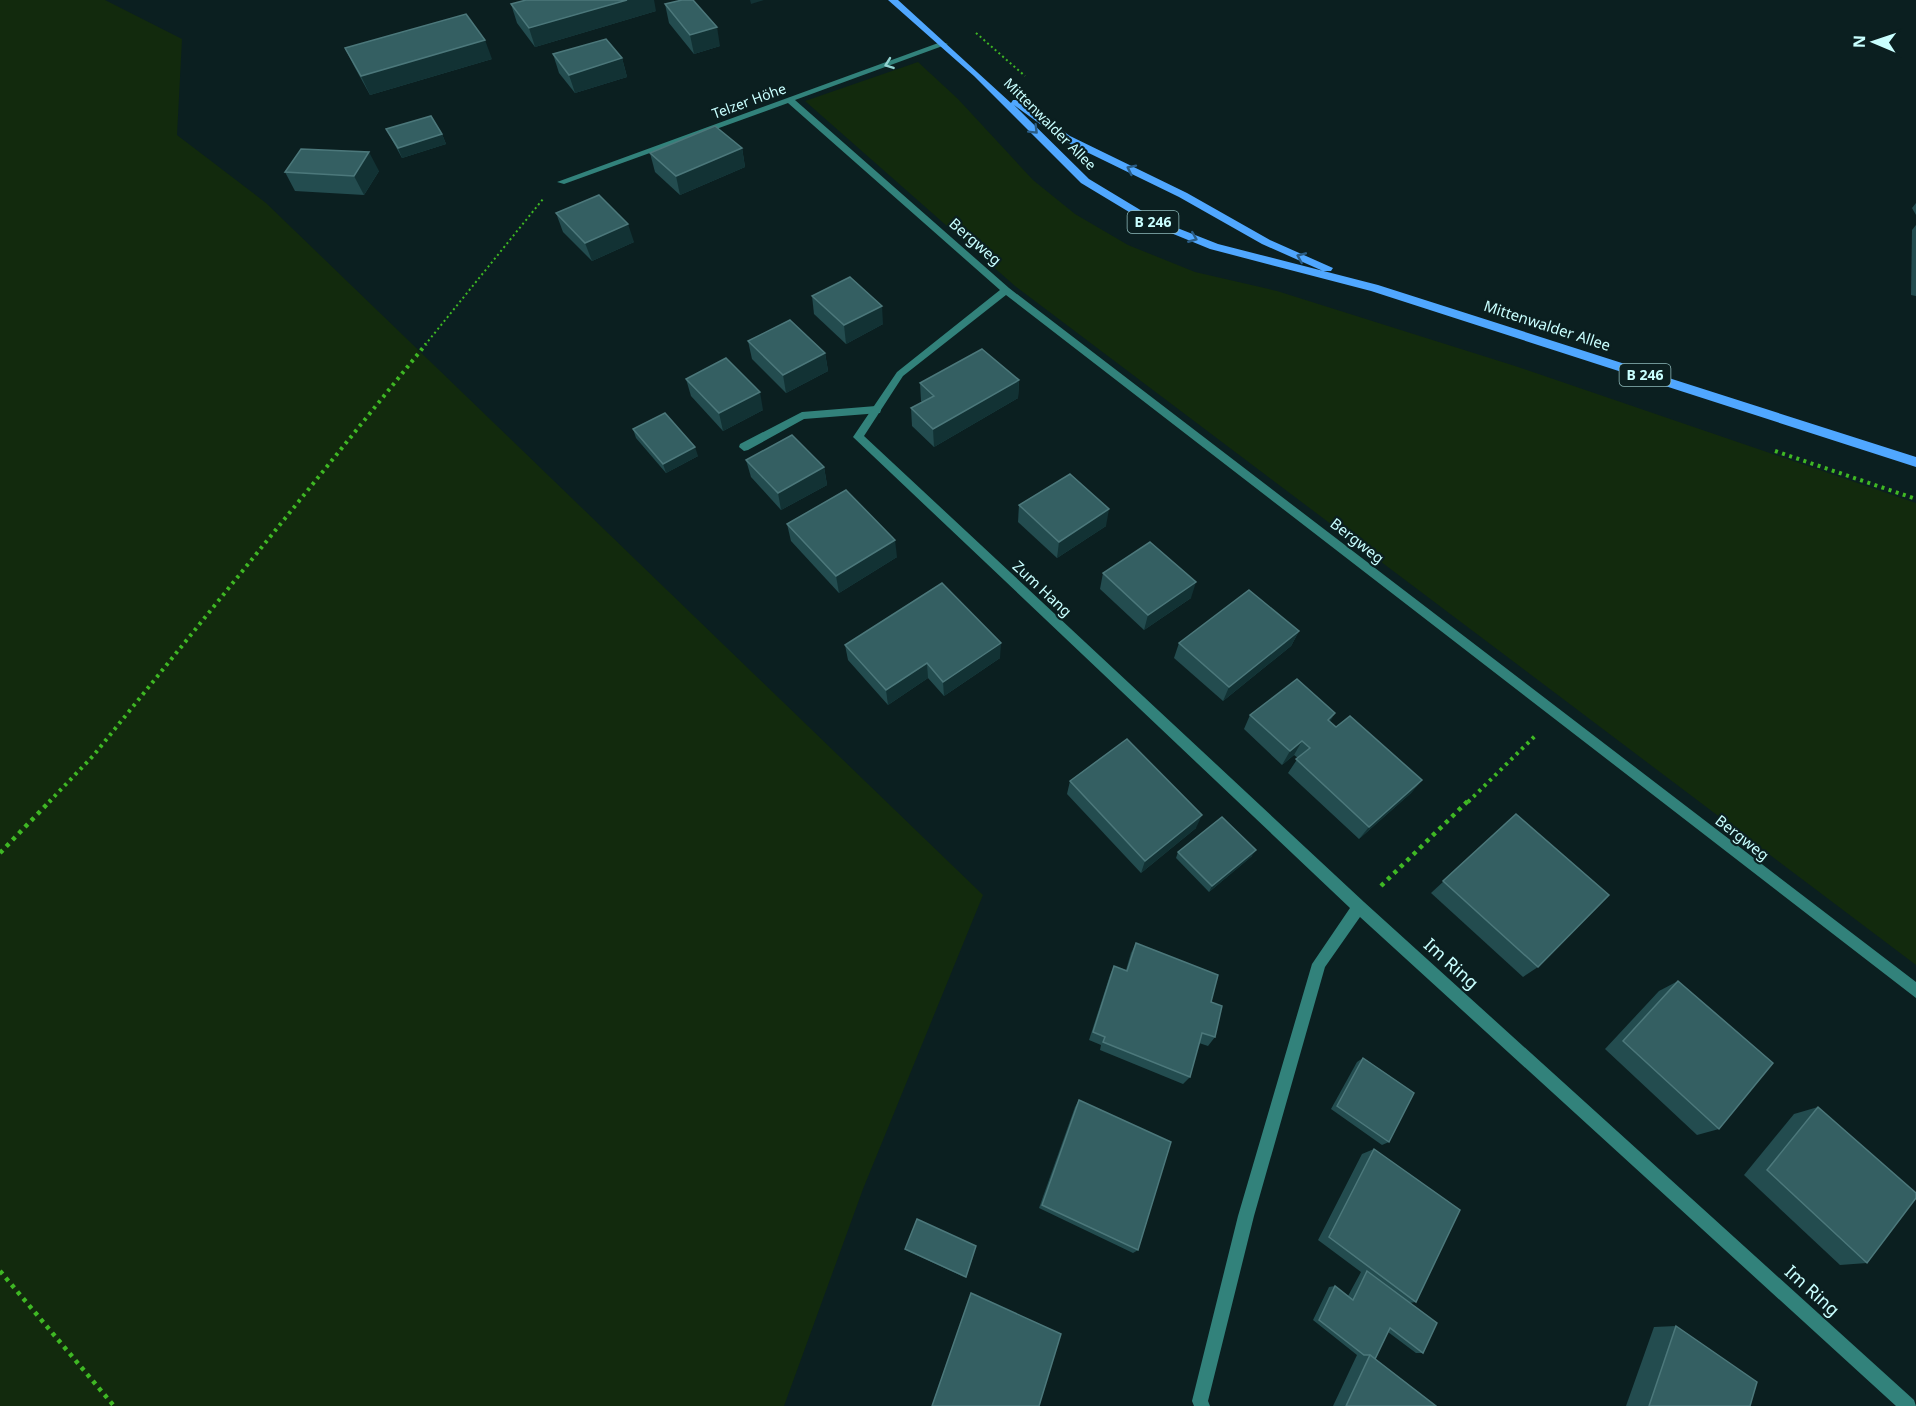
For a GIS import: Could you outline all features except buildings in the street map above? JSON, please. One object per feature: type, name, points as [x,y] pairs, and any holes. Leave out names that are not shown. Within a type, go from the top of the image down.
[{"type":"main road","name":"Mittenwalder Allee","points":[[893,0],[977,74],[1085,181],[1153,222],[1214,247],[1374,288],[1916,462]]},
{"type":"main road","name":"Mittenwalder Allee","points":[[977,74],[1066,138],[1183,195],[1266,242],[1374,288]]},
{"type":"street","name":"Telzer Höhe","points":[[561,182],[944,44]]},
{"type":"street","name":"Bergweg","points":[[791,101],[1006,290],[1916,991]]},
{"type":"street","name":"Zum Hang","points":[[1006,290],[900,374],[858,437],[1359,907]]},
{"type":"street","points":[[744,447],[802,416],[876,411]]},
{"type":"street","points":[[1200,1404],[1246,1216],[1319,964],[1359,907]]},
{"type":"street","name":"Im Ring","points":[[1359,907],[1908,1406]]},
{"type":"path","points":[[0,853],[93,756],[537,207],[561,182]]},
{"type":"path","points":[[1359,907],[1557,714]]},
{"type":"path","points":[[0,1271],[114,1406]]},
{"type":"green space","points":[[0,0],[105,0],[182,39],[177,135],[266,203],[983,895],[863,1189],[784,1406],[0,1406]]},
{"type":"green space","points":[[918,62],[958,99],[1033,180],[1075,214],[1128,245],[1195,272],[1277,291],[1515,366],[1916,503],[1916,965],[1015,286],[805,101]]}]
